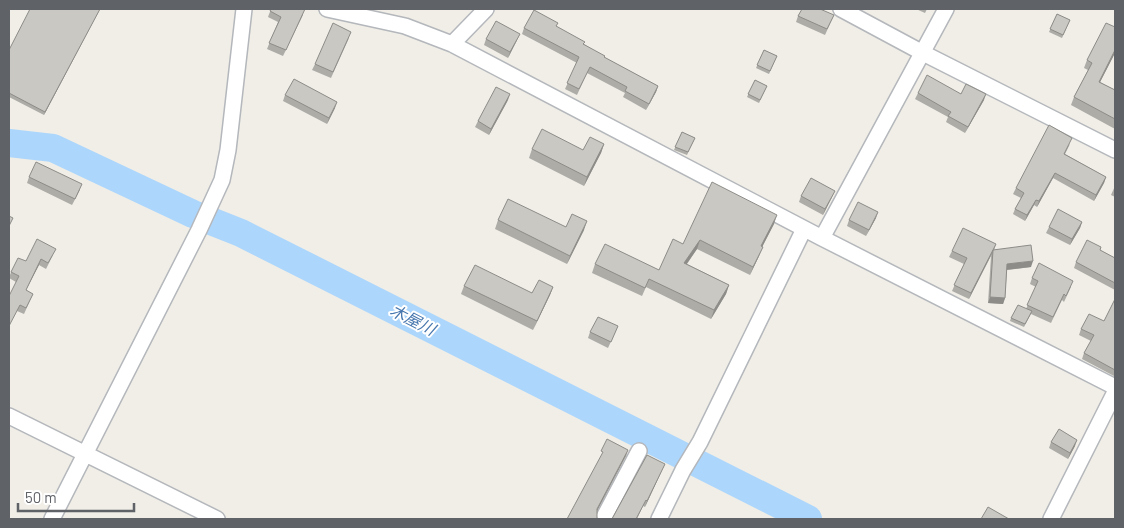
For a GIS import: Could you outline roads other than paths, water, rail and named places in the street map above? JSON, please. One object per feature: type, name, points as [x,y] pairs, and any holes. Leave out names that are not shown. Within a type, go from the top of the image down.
[{"type":"street","points":[[52,519],[199,230],[222,180],[228,150],[244,9]]},
{"type":"street","points":[[327,9],[405,26],[452,44],[804,229],[1115,387]]},
{"type":"street","points":[[452,44],[486,9]]},
{"type":"street","points":[[841,9],[923,53],[1115,150]]},
{"type":"street","points":[[822,238],[946,9]]},
{"type":"street","points":[[659,519],[683,470],[700,442],[804,229]]},
{"type":"street","points":[[1052,519],[1115,392]]},
{"type":"street","points":[[9,416],[217,519]]},
{"type":"street","points":[[604,519],[638,451]]},
{"type":"waterway","name":"木屋川","points":[[9,143],[53,148],[193,214],[241,233],[808,519]]}]
